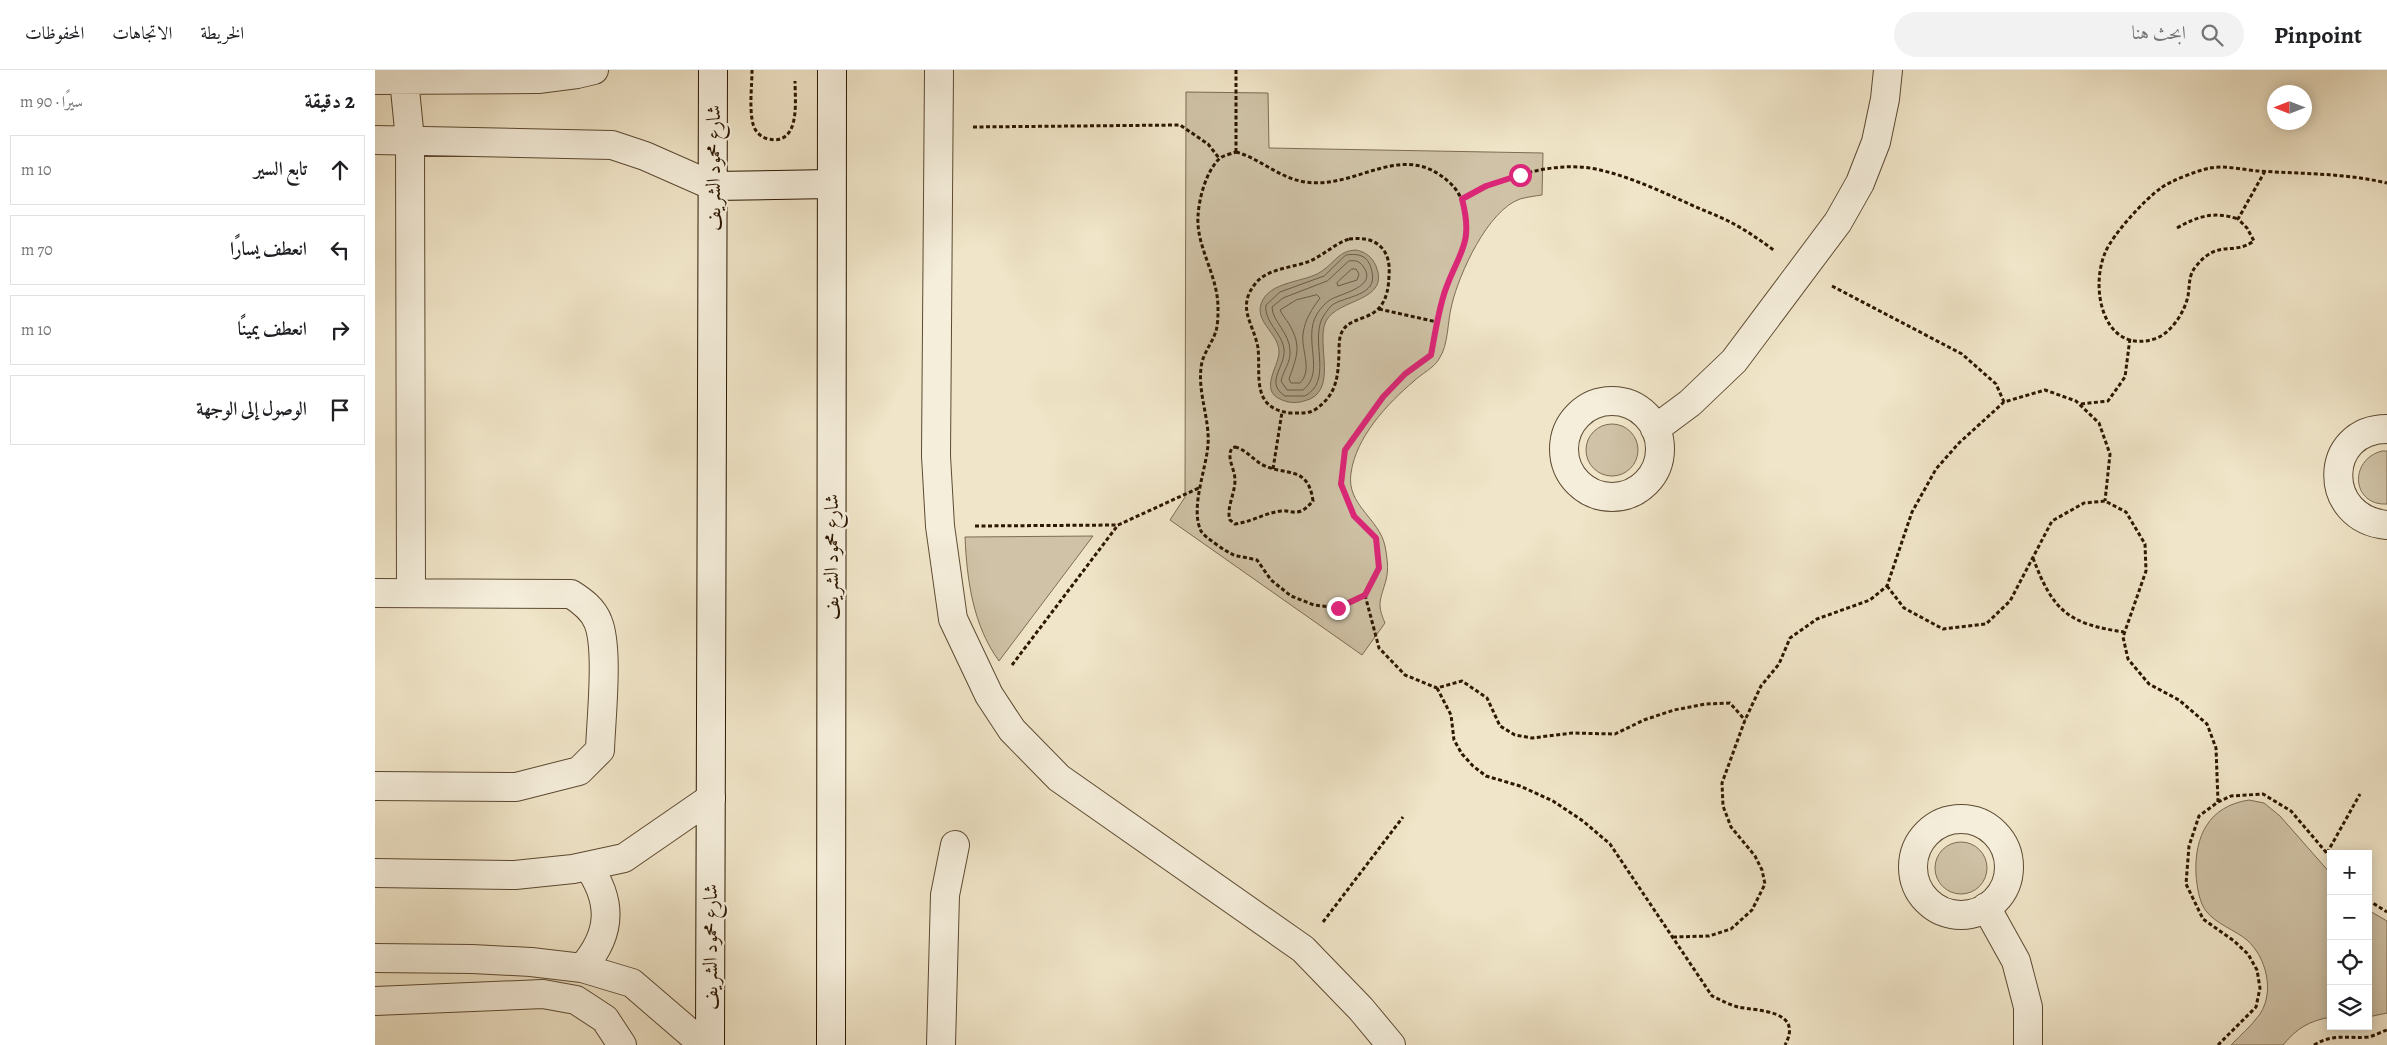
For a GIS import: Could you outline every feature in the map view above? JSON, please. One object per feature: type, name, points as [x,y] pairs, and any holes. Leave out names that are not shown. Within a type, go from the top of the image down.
[{"type":"street","points":[[375,80],[404,80],[443,75],[538,79],[594,70]]},
{"type":"street","name":"شارع محمود الشريف","points":[[710,1045],[713,70]]},
{"type":"street","name":"شارع محمود الشريف","points":[[831,1045],[830,184],[832,70]]},
{"type":"street","points":[[939,70],[936,456],[940,526],[953,619],[989,695],[1012,730],[1059,778],[1303,949],[1361,1009],[1391,1045]]},
{"type":"street","points":[[1655,428],[1690,403],[1734,361],[1839,222],[1860,183],[1876,142],[1885,99],[1888,70]]},
{"type":"street","points":[[404,80],[410,140],[411,593]]},
{"type":"street","points":[[375,140],[613,146],[645,156],[713,186],[830,184]]},
{"type":"street","points":[[2387,429],[2378,429],[2362,434],[2349,445],[2341,459],[2337,475],[2340,492],[2348,506],[2359,516],[2371,522],[2387,525]]},
{"type":"street","points":[[375,593],[571,594],[586,605],[597,620],[603,638],[600,750],[579,771],[516,786],[375,786]]},
{"type":"street","points":[[375,873],[515,876],[588,866],[624,858],[711,798]]},
{"type":"street","points":[[941,1045],[945,895],[955,845]]},
{"type":"street","points":[[582,968],[593,956],[600,942],[605,926],[606,910],[603,894],[588,866]]},
{"type":"street","points":[[1986,907],[2016,961],[2028,1007],[2028,1045]]},
{"type":"street","points":[[375,958],[522,962],[582,968],[632,983],[704,1045]]},
{"type":"street","points":[[375,1002],[543,994],[577,1000],[605,1019],[622,1045]]},
{"type":"path","points":[[752,70],[753,122],[757,132],[764,138],[775,140],[783,138],[791,132],[794,123],[795,79]]},
{"type":"path","points":[[1236,70],[1236,152]]},
{"type":"path","points":[[939,127],[1180,125],[1208,144],[1219,158]]},
{"type":"path","points":[[1236,152],[1253,157],[1277,174],[1305,182],[1336,182],[1382,166],[1403,163],[1424,167],[1443,176],[1459,191],[1462,199],[1467,229],[1466,242],[1446,290],[1437,322],[1431,355],[1405,374],[1383,397],[1345,450],[1341,484],[1354,516],[1376,538],[1379,568],[1365,595],[1338,608],[1314,605],[1291,596],[1271,580],[1257,560],[1233,554],[1201,533],[1197,506],[1208,445],[1208,426],[1201,393],[1201,375],[1203,360],[1217,330],[1218,306],[1215,282],[1202,243],[1198,215],[1207,180],[1219,158],[1236,152]]},
{"type":"path","points":[[1462,199],[1486,186],[1520,175],[1565,167],[1599,170],[1649,186],[1740,227],[1803,270],[1962,354],[1996,384],[2004,402]]},
{"type":"path","points":[[2177,228],[2208,214],[2226,215],[2238,219],[2247,228],[2254,241],[2245,247],[2217,249],[2205,256],[2195,266],[2188,279],[2187,296],[2182,312],[2172,326],[2159,337],[2139,341],[2119,335],[2105,320],[2097,286],[2105,254],[2123,225],[2161,188],[2211,168],[2339,174],[2387,183]]},
{"type":"path","points":[[2238,219],[2265,171]]},
{"type":"path","points":[[1349,239],[1368,239],[1385,252],[1390,268],[1389,286],[1379,309],[1369,317],[1347,326],[1341,333],[1336,383],[1328,400],[1312,412],[1282,412],[1266,399],[1260,391],[1257,379],[1258,349],[1246,308],[1249,294],[1255,283],[1265,275],[1312,260],[1338,242],[1349,239]]},
{"type":"path","points":[[1379,309],[1437,322]]},
{"type":"path","points":[[2080,404],[2108,401],[2125,376],[2130,338]]},
{"type":"path","points":[[1673,937],[1709,936],[1731,929],[1752,910],[1765,884],[1762,870],[1755,856],[1731,827],[1723,806],[1722,783],[1745,720],[1761,686],[1779,664],[1790,638],[1817,619],[1870,600],[1887,586],[1912,512],[1935,469],[1959,443],[2004,402],[2045,390],[2076,400],[2099,424],[2110,454],[2105,501]]},
{"type":"path","points":[[1273,469],[1282,412]]},
{"type":"path","points":[[1239,448],[1262,465],[1273,469],[1293,472],[1307,483],[1313,501],[1309,506],[1297,512],[1283,511],[1270,513],[1247,522],[1235,524],[1230,520],[1228,513],[1232,502],[1235,479],[1230,450],[1239,448]]},
{"type":"path","points":[[940,526],[1118,525],[1201,487]]},
{"type":"path","points":[[1887,586],[1904,608],[1943,629],[1986,624],[2010,601],[2052,521],[2084,503],[2105,501],[2127,512],[2145,544],[2146,571],[2124,632],[2123,637],[2128,659],[2149,684],[2179,700],[2207,724],[2216,748],[2218,802]]},
{"type":"path","points":[[989,695],[1118,525]]},
{"type":"path","points":[[2033,557],[2044,588],[2065,614],[2094,628],[2124,632]]},
{"type":"path","points":[[1365,595],[1379,648],[1405,675],[1437,688],[1462,681],[1487,698],[1500,726],[1515,735],[1533,738],[1572,733],[1615,734],[1644,720],[1674,710],[1718,703],[1731,703],[1745,720]]},
{"type":"path","points":[[1437,688],[1451,716],[1454,740],[1462,754],[1473,766],[1485,776],[1520,786],[1553,801],[1583,821],[1610,844],[1713,996],[1737,1007],[1765,1010],[1780,1015],[1789,1029],[1790,1036],[1785,1045]]},
{"type":"path","points":[[2218,1045],[2256,1007],[2259,988],[2257,970],[2248,954],[2235,941],[2203,919],[2186,884],[2189,846],[2199,816],[2218,802],[2231,796],[2263,794],[2291,811],[2327,853]]},
{"type":"path","points":[[2329,850],[2361,794]]},
{"type":"path","points":[[1303,949],[1403,817]]},
{"type":"path","points":[[2372,903],[2387,912]]},
{"type":"path","points":[[2314,1045],[2323,1039],[2343,1035],[2369,1036],[2387,1030]]},
{"type":"shaded area","points":[[1186,92],[1268,93],[1269,148],[1543,153],[1542,195],[1520,199],[1508,205],[1486,229],[1461,276],[1450,311],[1445,347],[1439,359],[1393,400],[1374,422],[1359,447],[1354,460],[1351,473],[1353,494],[1382,536],[1387,563],[1387,576],[1380,606],[1385,623],[1362,655],[1170,520],[1185,497]]},
{"type":"shaded area","points":[[1607,424],[1617,424],[1631,431],[1638,445],[1638,455],[1631,469],[1617,476],[1607,476],[1597,472],[1590,465],[1586,455],[1586,445],[1590,435],[1597,428]]},
{"type":"shaded area","points":[[2387,451],[2387,504],[2375,503],[2367,498],[2361,490],[2359,482],[2359,472],[2364,463],[2371,456]]},
{"type":"shaded area","points":[[1093,536],[999,661],[990,647],[977,618],[967,570],[965,537]]},
{"type":"shaded area","points":[[2249,800],[2264,803],[2280,816],[2327,869],[2327,1018],[2304,1026],[2283,1045],[2231,1045],[2250,1026],[2265,1005],[2267,995],[2266,975],[2254,947],[2242,936],[2215,920],[2206,911],[2200,899],[2197,884],[2196,861],[2201,836],[2214,816],[2235,803]]},
{"type":"shaded area","points":[[1956,842],[1966,842],[1980,849],[1987,863],[1987,873],[1980,887],[1966,894],[1956,894],[1946,890],[1939,883],[1935,873],[1935,863],[1939,853],[1946,846]]},
{"type":"shaded area","points":[[2372,912],[2387,921],[2387,1013],[2372,1016]]},
{"type":"water","points":[[1356,250],[1363,252],[1371,258],[1376,266],[1379,278],[1376,287],[1370,293],[1332,314],[1326,321],[1323,330],[1324,378],[1321,388],[1315,396],[1304,401],[1287,402],[1272,392],[1271,380],[1279,353],[1276,340],[1261,317],[1261,304],[1265,296],[1272,290],[1315,275],[1327,268],[1342,254]]},
{"type":"route","points":[[1338,608],[1365,595],[1379,568],[1376,538],[1354,516],[1341,484],[1345,450],[1383,397],[1405,374],[1431,355],[1437,322],[1446,290],[1466,242],[1466,214],[1462,199],[1486,186],[1520,175]]}]
